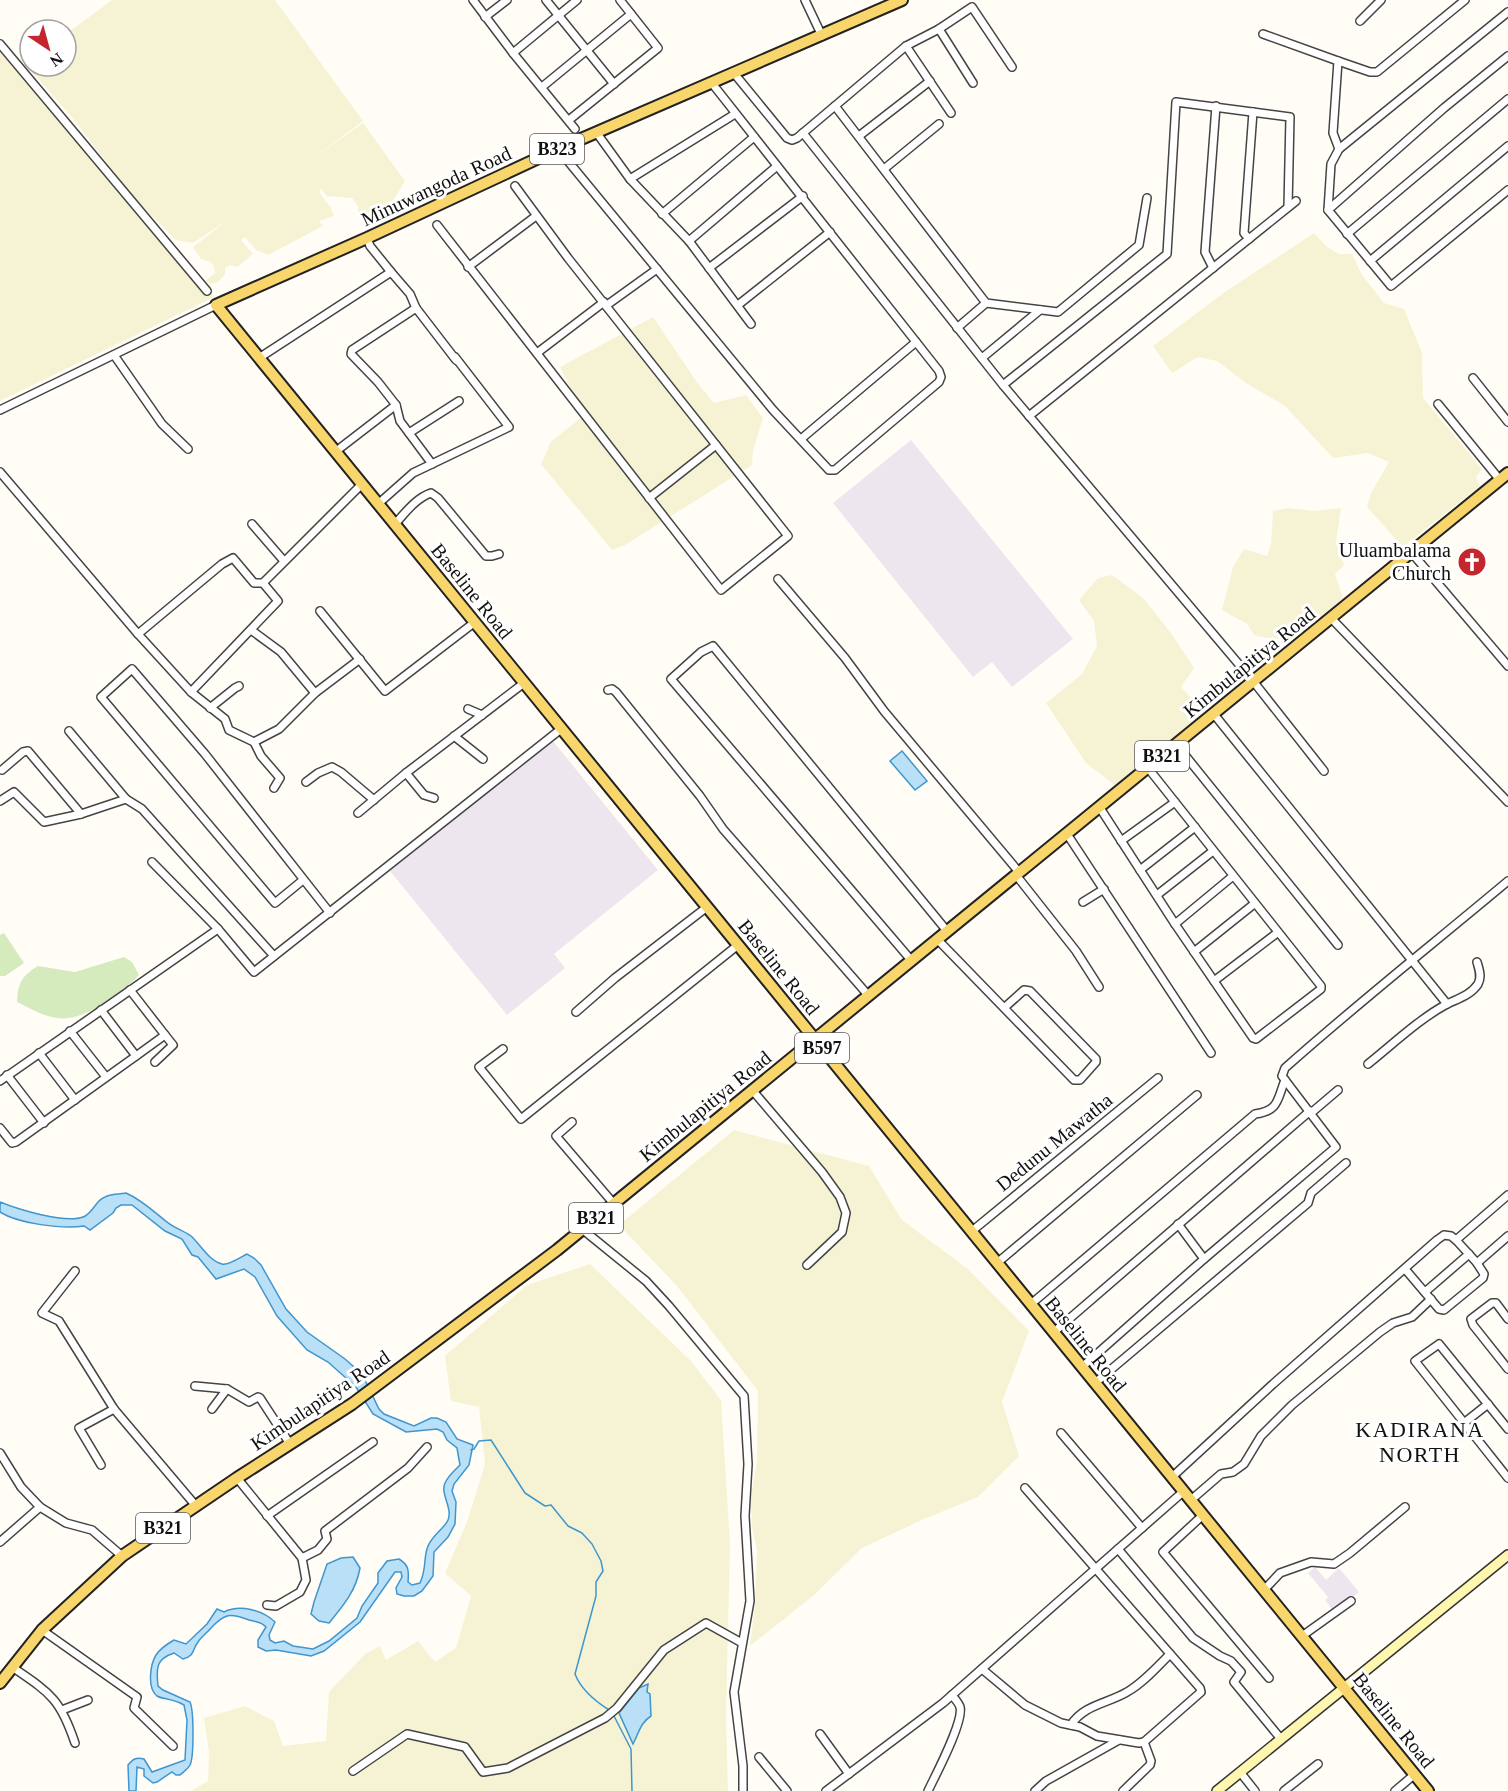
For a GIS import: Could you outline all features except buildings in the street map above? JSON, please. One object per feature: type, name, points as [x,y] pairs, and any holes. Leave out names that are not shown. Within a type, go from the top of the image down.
[{"type":"main road","name":"Minuwangoda Road","points":[[216,305],[596,132],[902,0]]},
{"type":"main road","name":"Baseline Road","points":[[216,305],[1428,1791]]},
{"type":"main road","name":"Kimbulapitiya Road","points":[[0,1683],[42,1630],[122,1556],[352,1404],[614,1204],[1504,476]]},
{"type":"street","points":[[473,0],[575,129]]},
{"type":"street","points":[[485,17],[507,0]]},
{"type":"street","points":[[546,0],[614,84]]},
{"type":"street","points":[[513,53],[577,0]]},
{"type":"street","points":[[569,120],[658,48],[620,0]]},
{"type":"street","points":[[805,0],[822,36]]},
{"type":"street","points":[[1360,21],[1381,0]]},
{"type":"street","points":[[1263,34],[1338,61],[1377,72],[1465,0]]},
{"type":"street","points":[[733,72],[787,138],[792,140],[906,46],[939,29],[970,3],[1012,67]]},
{"type":"street","points":[[1508,12],[1339,149],[1331,164],[1328,210],[1391,286],[1508,190]]},
{"type":"street","points":[[542,87],[631,14]]},
{"type":"street","points":[[939,29],[973,83]]},
{"type":"street","points":[[0,44],[207,291]]},
{"type":"street","points":[[906,46],[951,113]]},
{"type":"street","points":[[1328,210],[1444,108],[1508,56]]},
{"type":"street","points":[[1338,61],[1333,133],[1339,149]]},
{"type":"street","points":[[859,136],[930,81]]},
{"type":"street","points":[[558,149],[773,410],[829,470],[836,470],[939,382],[941,377],[939,371],[711,82]]},
{"type":"street","points":[[1347,234],[1508,99]]},
{"type":"street","points":[[1003,385],[1167,254],[1176,102],[1290,117],[1288,207]]},
{"type":"street","points":[[835,106],[986,303],[1058,312],[1139,245],[1147,198]]},
{"type":"street","points":[[1213,268],[1205,252],[1216,106]]},
{"type":"street","points":[[1249,239],[1244,233],[1253,112]]},
{"type":"street","points":[[630,179],[735,114]]},
{"type":"street","points":[[884,169],[939,124]]},
{"type":"street","points":[[596,132],[630,179],[688,241],[752,324]]},
{"type":"street","points":[[803,133],[1003,385],[1253,681],[1324,771]]},
{"type":"street","points":[[662,214],[754,136]]},
{"type":"street","points":[[1370,261],[1508,146]]},
{"type":"street","points":[[688,241],[777,166]]},
{"type":"street","points":[[437,225],[721,590],[788,536],[515,186]]},
{"type":"street","points":[[709,268],[802,196]]},
{"type":"street","points":[[1029,416],[1296,201]]},
{"type":"street","points":[[468,267],[537,216]]},
{"type":"street","points":[[738,305],[830,232]]},
{"type":"street","points":[[367,238],[370,246],[410,294],[416,308],[509,427],[413,473],[378,504]]},
{"type":"street","points":[[537,353],[657,268]]},
{"type":"street","points":[[259,358],[391,272]]},
{"type":"street","points":[[957,327],[986,303]]},
{"type":"street","points":[[0,410],[216,305]]},
{"type":"street","points":[[416,308],[352,350],[351,354],[396,405],[400,420],[432,464]]},
{"type":"street","points":[[982,358],[1040,310]]},
{"type":"street","points":[[440,339],[456,360]]},
{"type":"street","points":[[801,439],[916,342]]},
{"type":"street","points":[[114,355],[162,424],[188,448]]},
{"type":"street","points":[[1473,378],[1508,422]]},
{"type":"street","points":[[409,433],[459,401]]},
{"type":"street","points":[[1438,404],[1504,476]]},
{"type":"street","points":[[335,452],[396,405]]},
{"type":"street","points":[[649,498],[716,445]]},
{"type":"street","points":[[0,472],[138,634],[191,692],[225,719],[230,730],[254,742],[261,756],[280,778],[274,788]]},
{"type":"street","points":[[138,634],[222,564],[233,558],[254,583],[263,583],[362,484]]},
{"type":"street","points":[[394,524],[425,495],[431,494],[438,498],[486,556],[499,554]]},
{"type":"street","points":[[252,524],[284,561]]},
{"type":"street","points":[[1411,552],[1508,666]]},
{"type":"street","points":[[778,579],[845,658],[884,711],[1017,873],[1076,951],[1099,987]]},
{"type":"street","points":[[191,692],[278,601],[263,583]]},
{"type":"street","points":[[320,611],[385,691],[475,622]]},
{"type":"street","points":[[1331,618],[1508,802]]},
{"type":"street","points":[[251,630],[280,652],[315,693]]},
{"type":"street","points":[[911,960],[671,679],[701,652],[713,646],[947,931]]},
{"type":"street","points":[[254,742],[279,729],[315,693],[360,659]]},
{"type":"street","points":[[303,880],[275,903],[101,698],[132,669],[205,754],[330,913]]},
{"type":"street","points":[[358,813],[406,773],[524,683]]},
{"type":"street","points":[[210,708],[239,687]]},
{"type":"street","points":[[608,690],[612,689],[616,692],[700,796],[723,829],[868,995]]},
{"type":"street","points":[[468,709],[482,715]]},
{"type":"street","points":[[1213,713],[1448,1004]]},
{"type":"street","points":[[152,862],[218,929],[254,972],[561,729]]},
{"type":"street","points":[[69,731],[126,800],[142,809],[274,956]]},
{"type":"street","points":[[454,736],[483,759]]},
{"type":"street","points":[[1176,744],[1338,945]]},
{"type":"street","points":[[2,770],[22,752],[28,751],[81,814]]},
{"type":"street","points":[[306,782],[332,767],[374,800]]},
{"type":"street","points":[[1100,808],[1175,924],[1256,1039],[1321,989],[1148,768]]},
{"type":"street","points":[[406,773],[424,795],[434,798]]},
{"type":"street","points":[[0,801],[14,792],[44,822],[81,814],[126,800]]},
{"type":"street","points":[[1121,841],[1175,802]]},
{"type":"street","points":[[1140,870],[1195,827]]},
{"type":"street","points":[[1067,834],[1210,1053]]},
{"type":"street","points":[[1157,896],[1213,851]]},
{"type":"street","points":[[1175,924],[1233,876]]},
{"type":"street","points":[[1082,1366],[1336,1147],[1282,1076],[1286,1068],[1347,1013],[1414,961],[1508,880]]},
{"type":"street","points":[[1083,902],[1104,889]]},
{"type":"street","points":[[1194,952],[1254,904]]},
{"type":"street","points":[[576,1012],[615,978],[707,907]]},
{"type":"street","points":[[0,1081],[218,929]]},
{"type":"street","points":[[1214,981],[1277,933]]},
{"type":"street","points":[[937,939],[1036,1043],[1074,1080],[1080,1080],[1095,1065],[1096,1059],[1030,991],[1024,990],[1004,1008]]},
{"type":"street","points":[[503,1049],[479,1067],[520,1119],[738,945]]},
{"type":"street","points":[[1368,1064],[1410,1030],[1478,985],[1480,977],[1477,962]]},
{"type":"street","points":[[130,990],[173,1045],[155,1062]]},
{"type":"street","points":[[101,1010],[136,1056]]},
{"type":"street","points":[[70,1031],[106,1077]]},
{"type":"street","points":[[0,1128],[12,1143],[16,1142],[165,1035]]},
{"type":"street","points":[[39,1053],[75,1100]]},
{"type":"street","points":[[8,1075],[44,1122]]},
{"type":"street","name":"Dedunu Mawatha","points":[[972,1232],[1158,1078]]},
{"type":"street","points":[[1031,1304],[1255,1114],[1273,1108],[1285,1080]]},
{"type":"street","points":[[1054,1332],[1338,1090]]},
{"type":"street","points":[[753,1091],[822,1172],[840,1197],[846,1213],[842,1232],[807,1265]]},
{"type":"street","points":[[997,1263],[1197,1095]]},
{"type":"street","points":[[572,1122],[556,1136],[614,1204]]},
{"type":"street","points":[[1095,1383],[1308,1203],[1311,1192],[1346,1163]]},
{"type":"street","points":[[1456,1240],[1508,1195]]},
{"type":"street","points":[[1178,1224],[1204,1259]]},
{"type":"street","points":[[582,1229],[654,1289],[744,1396],[748,1464],[745,1516],[750,1601],[734,1692],[743,1766],[743,1791]]},
{"type":"street","points":[[1172,1477],[1273,1384],[1444,1235],[1456,1240],[1484,1274],[1483,1278],[1446,1309],[1440,1309],[1405,1269]]},
{"type":"street","points":[[1477,1263],[1508,1236]]},
{"type":"street","points":[[826,1791],[952,1695],[1142,1528],[1221,1474],[1233,1472],[1244,1464],[1261,1436],[1292,1405],[1380,1332],[1393,1323],[1412,1317],[1428,1295],[1469,1254]]},
{"type":"street","points":[[75,1270],[42,1313],[59,1322],[114,1409],[196,1506]]},
{"type":"street","points":[[1508,1319],[1496,1304],[1492,1303],[1471,1319],[1473,1325],[1508,1369]]},
{"type":"street","points":[[1508,1430],[1439,1344],[1415,1361],[1508,1478]]},
{"type":"street","points":[[195,1386],[227,1389],[249,1402],[260,1398],[290,1444]]},
{"type":"street","points":[[212,1409],[227,1389]]},
{"type":"street","points":[[1464,1423],[1488,1404]]},
{"type":"street","points":[[100,1465],[79,1428],[114,1409]]},
{"type":"street","points":[[1061,1433],[1142,1528]]},
{"type":"street","points":[[267,1516],[373,1442]]},
{"type":"street","points":[[302,1558],[318,1550],[327,1539],[325,1531],[408,1468],[427,1447]]},
{"type":"street","points":[[0,1453],[21,1487],[40,1507],[66,1523],[92,1530],[122,1556]]},
{"type":"street","points":[[237,1478],[302,1558],[306,1580],[300,1592],[276,1606],[267,1605]]},
{"type":"street","points":[[982,1669],[1025,1705],[1061,1723],[1080,1726],[1097,1736],[1119,1740],[1144,1742],[1201,1692],[1200,1688],[1025,1488]]},
{"type":"street","points":[[0,1542],[40,1507]]},
{"type":"street","points":[[1264,1590],[1280,1574],[1290,1569],[1311,1562],[1334,1564],[1406,1507]]},
{"type":"street","points":[[1203,1515],[1163,1552],[1269,1678]]},
{"type":"street","points":[[1118,1549],[1193,1638],[1231,1661],[1241,1672],[1234,1682],[1281,1739]]},
{"type":"street","points":[[1217,1791],[1508,1555]]},
{"type":"street","points":[[1302,1636],[1351,1601]]},
{"type":"street","points":[[353,1771],[407,1734],[465,1747],[483,1772],[508,1768],[605,1718],[617,1708],[664,1650],[706,1623],[742,1643]]},
{"type":"street","points":[[42,1630],[136,1697],[134,1708],[173,1746]]},
{"type":"street","points":[[1071,1725],[1087,1710],[1112,1697],[1125,1694],[1135,1687],[1170,1654]]},
{"type":"street","points":[[12,1667],[48,1692],[62,1710],[75,1743]]},
{"type":"street","points":[[928,1791],[951,1743],[960,1716],[960,1707],[952,1695]]},
{"type":"street","points":[[62,1710],[88,1700]]},
{"type":"street","points":[[820,1734],[849,1774]]},
{"type":"street","points":[[1035,1791],[1046,1781],[1119,1740]]},
{"type":"street","points":[[1123,1791],[1150,1765],[1149,1754],[1144,1742]]},
{"type":"street","points":[[759,1757],[787,1791]]},
{"type":"street","points":[[1284,1791],[1318,1764]]},
{"type":"street","points":[[1240,1772],[1255,1791]]},
{"type":"street","points":[[1395,1791],[1414,1774]]},
{"type":"street","points":[[1046,1781],[1044,1786],[1046,1791]]},
{"type":"shaded area","points":[[112,0],[275,0],[363,121],[311,160],[363,123],[405,181],[394,199],[378,211],[358,217],[358,206],[352,198],[327,196],[321,189],[319,192],[334,216],[319,221],[323,226],[268,255],[256,250],[245,237],[241,240],[253,254],[237,267],[229,265],[218,282],[211,284],[205,281],[215,273],[214,267],[211,262],[201,259],[193,247],[228,220],[193,243],[176,240],[134,198],[71,116],[37,78],[78,78],[78,25]]},
{"type":"shaded area","points":[[0,44],[18,65],[18,78],[29,78],[214,297],[0,401]]},
{"type":"shaded area","points":[[1314,233],[1326,246],[1339,254],[1352,254],[1362,275],[1384,303],[1404,309],[1422,353],[1423,398],[1482,469],[1476,477],[1480,486],[1403,547],[1367,507],[1371,493],[1389,462],[1368,453],[1333,458],[1285,406],[1246,383],[1217,361],[1198,357],[1172,373],[1153,346],[1222,294]]},
{"type":"shaded area","points":[[653,317],[696,381],[714,403],[746,395],[763,418],[753,451],[752,465],[625,545],[612,550],[541,464],[551,442],[584,415],[560,367]]},
{"type":"shaded area","points":[[911,440],[1073,639],[1012,687],[992,662],[973,677],[833,503]]},
{"type":"shaded area","points":[[1288,508],[1315,511],[1341,508],[1336,542],[1344,565],[1335,574],[1343,598],[1295,639],[1266,638],[1254,635],[1247,624],[1222,610],[1233,567],[1244,549],[1267,556],[1271,544],[1273,511]]},
{"type":"shaded area","points":[[1112,575],[1142,597],[1171,633],[1194,668],[1181,687],[1206,714],[1116,786],[1086,763],[1046,703],[1082,674],[1097,646],[1094,621],[1079,600],[1098,578]]},
{"type":"shaded area","points":[[552,740],[658,870],[554,954],[565,968],[507,1015],[390,871]]},
{"type":"shaded area","points":[[734,1130],[869,1166],[902,1220],[968,1269],[1029,1331],[1002,1402],[1019,1456],[978,1497],[862,1548],[813,1596],[750,1646],[755,1604],[757,1551],[752,1527],[751,1498],[757,1460],[758,1391],[677,1286],[619,1225]]},
{"type":"shaded area","points":[[590,1264],[690,1360],[721,1400],[730,1543],[726,1716],[728,1791],[191,1791],[208,1781],[209,1752],[204,1718],[245,1706],[274,1721],[283,1746],[326,1741],[329,1692],[365,1654],[380,1646],[386,1660],[418,1641],[435,1662],[456,1648],[471,1596],[445,1573],[467,1522],[485,1464],[479,1407],[451,1401],[445,1356],[527,1285]]},
{"type":"shaded area","points":[[1315,1567],[1326,1580],[1339,1568],[1359,1592],[1334,1612],[1325,1600],[1328,1597],[1308,1573]]},
{"type":"green space","points":[[4,933],[24,963],[5,976],[0,976],[0,935]]},
{"type":"green space","points":[[124,957],[132,962],[139,975],[112,998],[79,1016],[52,1017],[17,1002],[18,989],[22,980],[38,966],[75,972]]},
{"type":"water","points":[[902,751],[927,781],[915,790],[890,761]]},
{"type":"water","points":[[126,1193],[191,1236],[217,1262],[228,1264],[247,1254],[254,1258],[261,1265],[286,1309],[307,1332],[362,1374],[379,1409],[384,1414],[414,1426],[431,1418],[437,1418],[446,1422],[457,1439],[473,1445],[469,1465],[454,1484],[452,1491],[456,1502],[455,1524],[448,1537],[434,1552],[433,1576],[422,1591],[414,1596],[397,1594],[396,1588],[402,1577],[401,1572],[395,1572],[360,1622],[324,1651],[311,1656],[276,1650],[266,1651],[258,1647],[258,1640],[266,1627],[237,1616],[228,1616],[216,1623],[199,1640],[190,1656],[183,1659],[174,1653],[160,1661],[157,1669],[158,1686],[190,1702],[193,1724],[191,1760],[189,1766],[180,1775],[172,1772],[153,1783],[144,1776],[144,1769],[137,1767],[136,1791],[129,1791],[128,1765],[133,1760],[144,1759],[152,1772],[185,1760],[187,1720],[184,1705],[157,1696],[154,1692],[150,1676],[156,1655],[174,1640],[186,1644],[207,1624],[217,1609],[224,1612],[244,1608],[264,1614],[275,1622],[269,1635],[270,1640],[275,1643],[284,1641],[293,1646],[313,1649],[329,1641],[357,1618],[362,1606],[378,1583],[378,1573],[387,1561],[399,1559],[408,1569],[408,1582],[412,1585],[420,1583],[428,1546],[448,1520],[445,1483],[460,1465],[457,1448],[447,1440],[443,1432],[437,1429],[406,1432],[373,1414],[356,1387],[328,1362],[307,1350],[277,1316],[255,1277],[244,1269],[216,1279],[198,1257],[192,1255],[182,1239],[165,1231],[132,1205],[121,1205],[90,1230],[84,1226],[53,1226],[18,1220],[0,1212],[0,1202],[41,1215],[75,1219],[88,1214],[105,1197]]},
{"type":"water","points":[[353,1557],[360,1568],[352,1591],[329,1623],[319,1621],[311,1614],[327,1564],[341,1558]]},
{"type":"water","points":[[648,1684],[651,1716],[642,1725],[633,1744],[619,1713],[639,1688]]},
{"type":"waterway","points":[[471,1450],[479,1441],[491,1440],[525,1493],[545,1506],[551,1505],[568,1526],[582,1533],[592,1544],[601,1561],[603,1571],[596,1582],[596,1596],[575,1674],[589,1695],[609,1710]]},
{"type":"waterway","points":[[614,1716],[631,1749],[632,1791]]},
{"type":"place","name":"Uluambalama Church","points":[[1472,562]]},
{"type":"district","name":"KADIRANA NORTH","points":[[1420,1442]]}]
